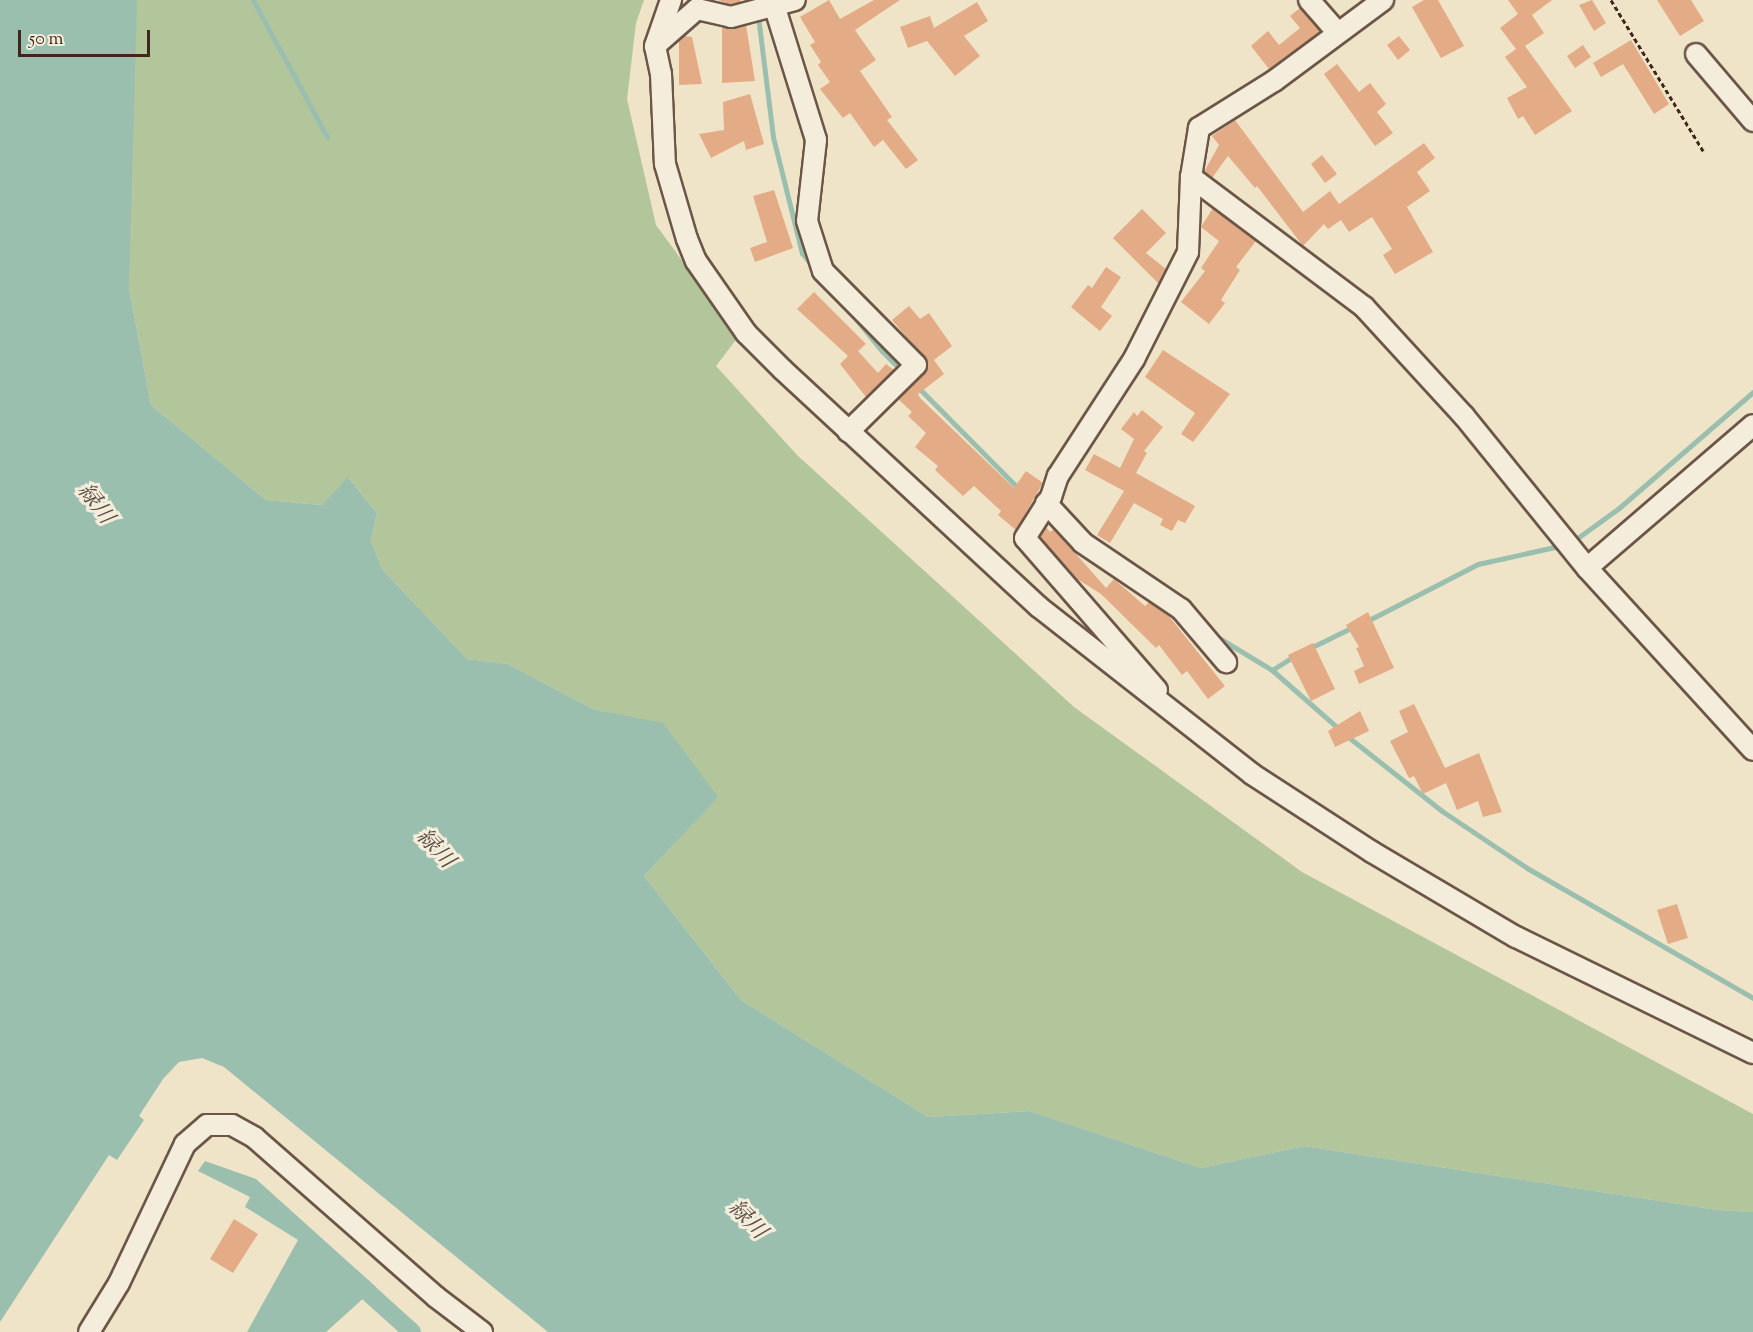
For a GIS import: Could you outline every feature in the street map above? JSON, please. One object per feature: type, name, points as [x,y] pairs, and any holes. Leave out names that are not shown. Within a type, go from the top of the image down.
[{"type":"street","points":[[671,0],[655,46],[661,74],[665,164],[696,261],[746,333],[848,432],[1039,607],[1251,774],[1362,845],[1516,937],[1753,1053]]},
{"type":"street","points":[[655,46],[697,9],[731,17],[775,8],[795,0]]},
{"type":"street","points":[[1309,0],[1337,32]]},
{"type":"street","points":[[1188,726],[1025,538],[1046,503],[1058,476],[1134,359],[1188,252],[1191,177],[1199,128],[1274,81],[1383,0]]},
{"type":"street","points":[[775,8],[816,140],[807,221],[823,271],[916,365],[848,432]]},
{"type":"street","points":[[1696,54],[1753,121]]},
{"type":"street","points":[[1191,177],[1364,307],[1464,416],[1587,568],[1753,750]]},
{"type":"street","points":[[1587,568],[1753,425]]},
{"type":"street","points":[[1046,503],[1083,543],[1181,609],[1226,662]]},
{"type":"street","points":[[88,1332],[119,1283],[185,1144],[207,1125],[232,1125],[255,1138],[436,1297],[482,1332]]},
{"type":"path","points":[[1611,0],[1703,151]]},
{"type":"shaded area","points":[[3,0],[644,0],[636,23],[627,99],[656,225],[738,337],[716,366],[797,455],[1074,707],[1302,872],[1753,1114],[1753,1212],[1718,1210],[1304,1146],[1201,1168],[1029,1111],[928,1117],[741,1000],[644,876],[717,797],[663,724],[593,709],[508,664],[467,659],[382,569],[371,541],[377,513],[349,478],[322,505],[266,500],[151,405],[129,288],[0,3]]},
{"type":"water","name":"緑川","points":[[0,0],[137,0],[129,288],[151,405],[266,500],[322,505],[348,477],[377,513],[371,541],[382,569],[467,659],[508,664],[593,709],[663,723],[718,797],[644,876],[741,1000],[928,1117],[1029,1111],[1201,1168],[1304,1146],[1718,1210],[1753,1212],[1753,1332],[548,1332],[224,1067],[202,1058],[179,1062],[163,1079],[139,1116],[144,1120],[117,1160],[109,1155],[0,1322]]},
{"type":"water","points":[[205,1161],[256,1179],[376,1287],[326,1332],[247,1332],[298,1240],[245,1207],[250,1197],[198,1171]]},
{"type":"building","points":[[718,0],[740,0],[741,2],[731,5]]},
{"type":"building","points":[[829,0],[840,19],[874,0],[900,0],[855,30],[876,60],[860,71],[892,117],[887,120],[918,160],[906,169],[883,140],[874,147],[850,113],[843,118],[820,89],[830,82],[818,65],[821,62],[810,45],[815,42],[800,17]]},
{"type":"building","points":[[1424,0],[1438,0],[1464,46],[1441,58],[1412,7]]},
{"type":"building","points":[[1508,0],[1552,0],[1532,15],[1544,33],[1525,46],[1572,111],[1535,135],[1523,116],[1518,119],[1507,98],[1527,87],[1505,57],[1516,49],[1500,28],[1518,14]]},
{"type":"building","points":[[1592,0],[1606,23],[1594,31],[1579,5]]},
{"type":"building","points":[[1657,0],[1691,0],[1704,21],[1680,36]]},
{"type":"building","points":[[977,2],[988,21],[964,36],[980,56],[955,76],[927,41],[908,48],[900,27],[930,16],[934,28]]},
{"type":"building","points":[[1300,8],[1321,31],[1269,69],[1251,46],[1268,31],[1279,45],[1300,28],[1290,16]]},
{"type":"building","points":[[746,25],[755,81],[722,83],[722,27]]},
{"type":"building","points":[[684,36],[692,37],[702,84],[679,85],[679,40]]},
{"type":"building","points":[[1399,36],[1410,50],[1398,60],[1387,45]]},
{"type":"building","points":[[1631,40],[1669,104],[1654,114],[1623,64],[1601,77],[1593,63]]},
{"type":"building","points":[[1583,45],[1591,57],[1575,68],[1567,56]]},
{"type":"building","points":[[1337,64],[1359,92],[1370,83],[1386,104],[1377,112],[1393,133],[1375,146],[1324,74]]},
{"type":"building","points":[[750,94],[764,144],[746,150],[744,141],[711,158],[699,134],[724,130],[723,102]]},
{"type":"building","points":[[1235,120],[1303,212],[1330,191],[1339,204],[1424,143],[1435,158],[1417,172],[1430,191],[1407,207],[1433,252],[1395,274],[1383,255],[1392,249],[1372,217],[1349,232],[1341,220],[1328,229],[1324,224],[1303,246],[1257,186],[1255,188],[1228,156],[1212,178],[1204,172],[1219,145],[1212,136]]},
{"type":"building","points":[[1322,155],[1337,174],[1325,183],[1311,164]]},
{"type":"building","points":[[774,190],[793,248],[755,262],[750,248],[767,242],[753,196]]},
{"type":"building","points":[[1213,208],[1256,241],[1236,267],[1240,270],[1221,300],[1225,303],[1209,324],[1181,302],[1205,271],[1201,268],[1219,241],[1201,227]]},
{"type":"building","points":[[1142,209],[1166,233],[1146,253],[1166,269],[1159,284],[1113,238]]},
{"type":"building","points":[[1106,267],[1121,277],[1101,307],[1112,316],[1100,331],[1071,307],[1088,285],[1092,288]]},
{"type":"building","points":[[814,292],[866,344],[858,351],[878,373],[886,364],[894,370],[866,397],[840,364],[848,356],[797,309]]},
{"type":"building","points":[[909,306],[920,319],[929,313],[952,346],[934,360],[944,374],[918,394],[920,398],[1014,488],[1026,471],[1043,483],[1016,530],[998,515],[1001,511],[974,486],[963,496],[935,470],[938,466],[915,447],[926,433],[908,416],[912,412],[898,399],[924,374],[928,363],[892,320]]},
{"type":"building","points":[[1163,350],[1230,394],[1193,442],[1181,434],[1195,413],[1145,377]]},
{"type":"building","points":[[1142,410],[1163,427],[1144,451],[1147,453],[1136,473],[1195,506],[1185,523],[1178,520],[1172,531],[1160,525],[1163,519],[1134,503],[1110,543],[1097,535],[1124,491],[1085,470],[1094,454],[1120,468],[1134,439],[1121,429],[1134,412],[1137,416]]},
{"type":"building","points":[[1046,527],[1050,532],[1054,529],[1106,588],[1114,579],[1145,606],[1149,602],[1168,615],[1225,686],[1208,699],[1187,671],[1182,675],[1159,645],[1156,648],[1101,594],[1074,577],[1040,537]]},
{"type":"building","points":[[1368,612],[1394,668],[1359,684],[1354,671],[1364,666],[1356,648],[1359,647],[1346,625]]},
{"type":"building","points":[[1313,643],[1335,689],[1311,701],[1288,655]]},
{"type":"building","points":[[1414,704],[1445,768],[1479,753],[1502,812],[1483,817],[1478,801],[1457,810],[1446,783],[1423,794],[1414,776],[1409,778],[1390,741],[1408,732],[1399,711]]},
{"type":"building","points":[[1360,711],[1369,731],[1335,747],[1328,731]]},
{"type":"building","points":[[1677,904],[1688,938],[1668,944],[1657,910]]},
{"type":"building","points":[[234,1219],[258,1234],[233,1273],[210,1259]]},
{"type":"waterway","points":[[253,0],[327,137]]},
{"type":"waterway","points":[[756,0],[773,137],[802,253],[814,268]]},
{"type":"waterway","points":[[847,308],[882,351],[1020,490]]},
{"type":"waterway","points":[[1572,542],[1619,508],[1753,392]]},
{"type":"waterway","points":[[1045,517],[1062,533]]},
{"type":"waterway","points":[[1365,622],[1478,564],[1564,545]]},
{"type":"waterway","points":[[1308,649],[1353,627]]},
{"type":"waterway","points":[[1214,635],[1272,670],[1340,730]]},
{"type":"waterway","points":[[1272,670],[1294,656]]},
{"type":"waterway","points":[[1347,736],[1442,811],[1527,868],[1753,998]]},
{"type":"waterway","points":[[351,1277],[412,1332]]}]
